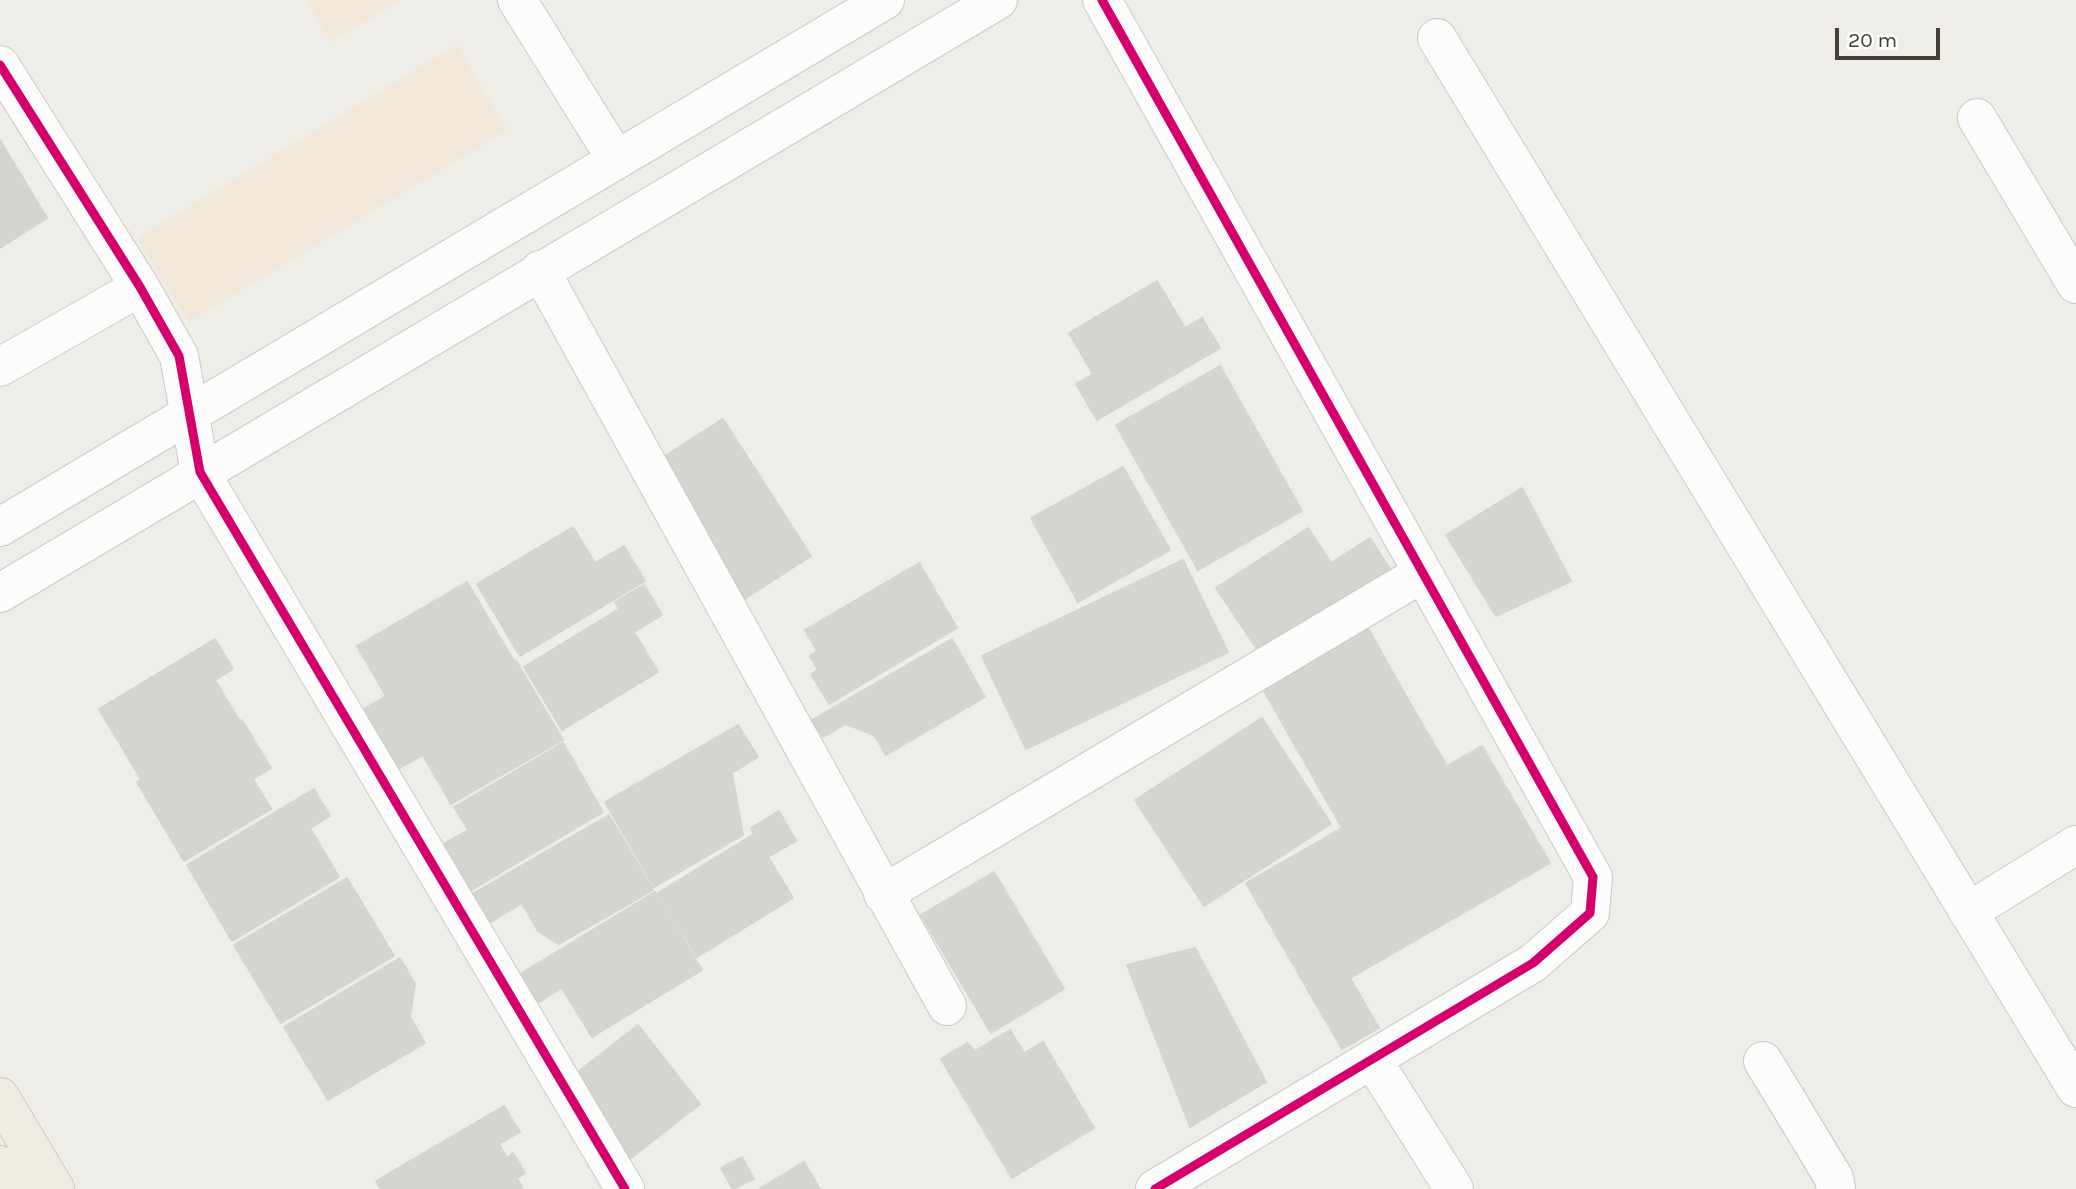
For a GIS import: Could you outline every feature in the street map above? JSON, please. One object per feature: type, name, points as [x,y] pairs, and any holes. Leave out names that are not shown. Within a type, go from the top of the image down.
[{"type":"main road","points":[[0,1097],[55,1189]]},
{"type":"main road","points":[[0,1165],[14,1189]]},
{"type":"street","points":[[517,0],[616,159]]},
{"type":"street","points":[[0,527],[885,0]]},
{"type":"street","points":[[0,593],[998,0]]},
{"type":"street","points":[[1102,0],[1421,575],[1593,877],[1590,913],[1533,963],[1156,1189]]},
{"type":"street","points":[[1437,38],[2075,1084]]},
{"type":"street","points":[[0,65],[141,287],[179,356],[200,472],[625,1189]]},
{"type":"street","points":[[1977,118],[2076,284]]},
{"type":"street","points":[[541,270],[947,1006]]},
{"type":"street","points":[[0,367],[141,287]]},
{"type":"street","points":[[883,894],[1421,575]]},
{"type":"street","points":[[1968,912],[2076,845]]},
{"type":"street","points":[[1372,1059],[1454,1189]]},
{"type":"street","points":[[1763,1061],[1834,1178],[1836,1189]]},
{"type":"shaded area","points":[[306,0],[401,0],[331,42]]},
{"type":"shaded area","points":[[457,45],[507,130],[189,322],[137,238]]},
{"type":"building","points":[[0,140],[47,218],[0,248]]},
{"type":"building","points":[[1157,281],[1185,328],[1202,318],[1220,348],[1097,420],[1076,384],[1093,374],[1069,333]]},
{"type":"building","points":[[1220,366],[1302,511],[1198,570],[1116,425]]},
{"type":"building","points":[[723,419],[811,556],[743,600],[654,463]]},
{"type":"building","points":[[1123,467],[1170,550],[1078,602],[1031,518]]},
{"type":"building","points":[[1522,488],[1571,581],[1496,616],[1446,535]]},
{"type":"building","points":[[573,527],[595,563],[624,546],[645,581],[520,656],[477,584]]},
{"type":"building","points":[[1308,528],[1331,563],[1370,538],[1391,571],[1261,655],[1216,588]]},
{"type":"building","points":[[1183,560],[1228,652],[1026,749],[982,656]]},
{"type":"building","points":[[919,563],[957,628],[829,704],[811,674],[818,670],[810,656],[817,651],[805,630]]},
{"type":"building","points":[[467,582],[514,661],[378,740],[362,710],[386,696],[357,646]]},
{"type":"building","points":[[644,585],[662,615],[634,632],[658,672],[562,730],[524,667],[619,609],[615,602]]},
{"type":"building","points":[[1364,621],[1406,696],[1301,756],[1259,682]]},
{"type":"building","points":[[215,639],[233,669],[215,680],[239,720],[141,779],[99,709]]},
{"type":"building","points":[[952,639],[985,697],[886,755],[874,735],[846,724],[823,737],[812,720]]},
{"type":"building","points":[[516,661],[563,740],[451,804],[423,755],[398,769],[381,740]]},
{"type":"building","points":[[1406,696],[1447,766],[1482,746],[1550,863],[1350,978],[1379,1028],[1342,1049],[1246,883],[1342,828],[1301,756]]},
{"type":"building","points":[[1262,718],[1331,824],[1204,906],[1135,800]]},
{"type":"building","points":[[242,720],[271,768],[253,779],[271,809],[184,861],[137,782]]},
{"type":"building","points":[[738,725],[758,757],[732,773],[743,835],[654,887],[605,802]]},
{"type":"building","points":[[563,743],[603,812],[468,892],[440,846],[468,830],[454,807]]},
{"type":"building","points":[[314,789],[330,816],[310,828],[339,877],[232,941],[187,865]]},
{"type":"building","points":[[779,811],[796,841],[768,857],[793,898],[697,957],[658,893],[754,834],[751,828]]},
{"type":"building","points":[[609,815],[653,890],[559,944],[538,931],[522,903],[486,925],[469,896]]},
{"type":"building","points":[[994,872],[1064,989],[991,1033],[921,915]]},
{"type":"building","points":[[347,878],[394,956],[281,1023],[234,945]]},
{"type":"building","points":[[655,892],[702,970],[592,1037],[562,988],[529,1008],[512,979]]},
{"type":"building","points":[[1195,948],[1266,1082],[1190,1127],[1127,965]]},
{"type":"building","points":[[400,958],[415,984],[410,1017],[425,1043],[328,1100],[284,1027]]},
{"type":"building","points":[[638,1025],[700,1104],[626,1162],[564,1083]]},
{"type":"building","points":[[1010,1030],[1024,1053],[1043,1042],[1094,1128],[1012,1178],[941,1059],[967,1043],[975,1051]]},
{"type":"building","points":[[504,1106],[520,1132],[499,1144],[507,1158],[513,1153],[525,1173],[517,1178],[523,1189],[381,1189],[376,1181]]},
{"type":"building","points":[[742,1157],[754,1179],[733,1189],[721,1168]]},
{"type":"building","points":[[804,1162],[820,1189],[759,1189]]},
{"type":"cycle path","points":[[1102,0],[1593,877],[1590,913],[1533,963],[1155,1189]]},
{"type":"cycle path","points":[[0,65],[140,287],[179,356],[200,472],[625,1189]]}]
